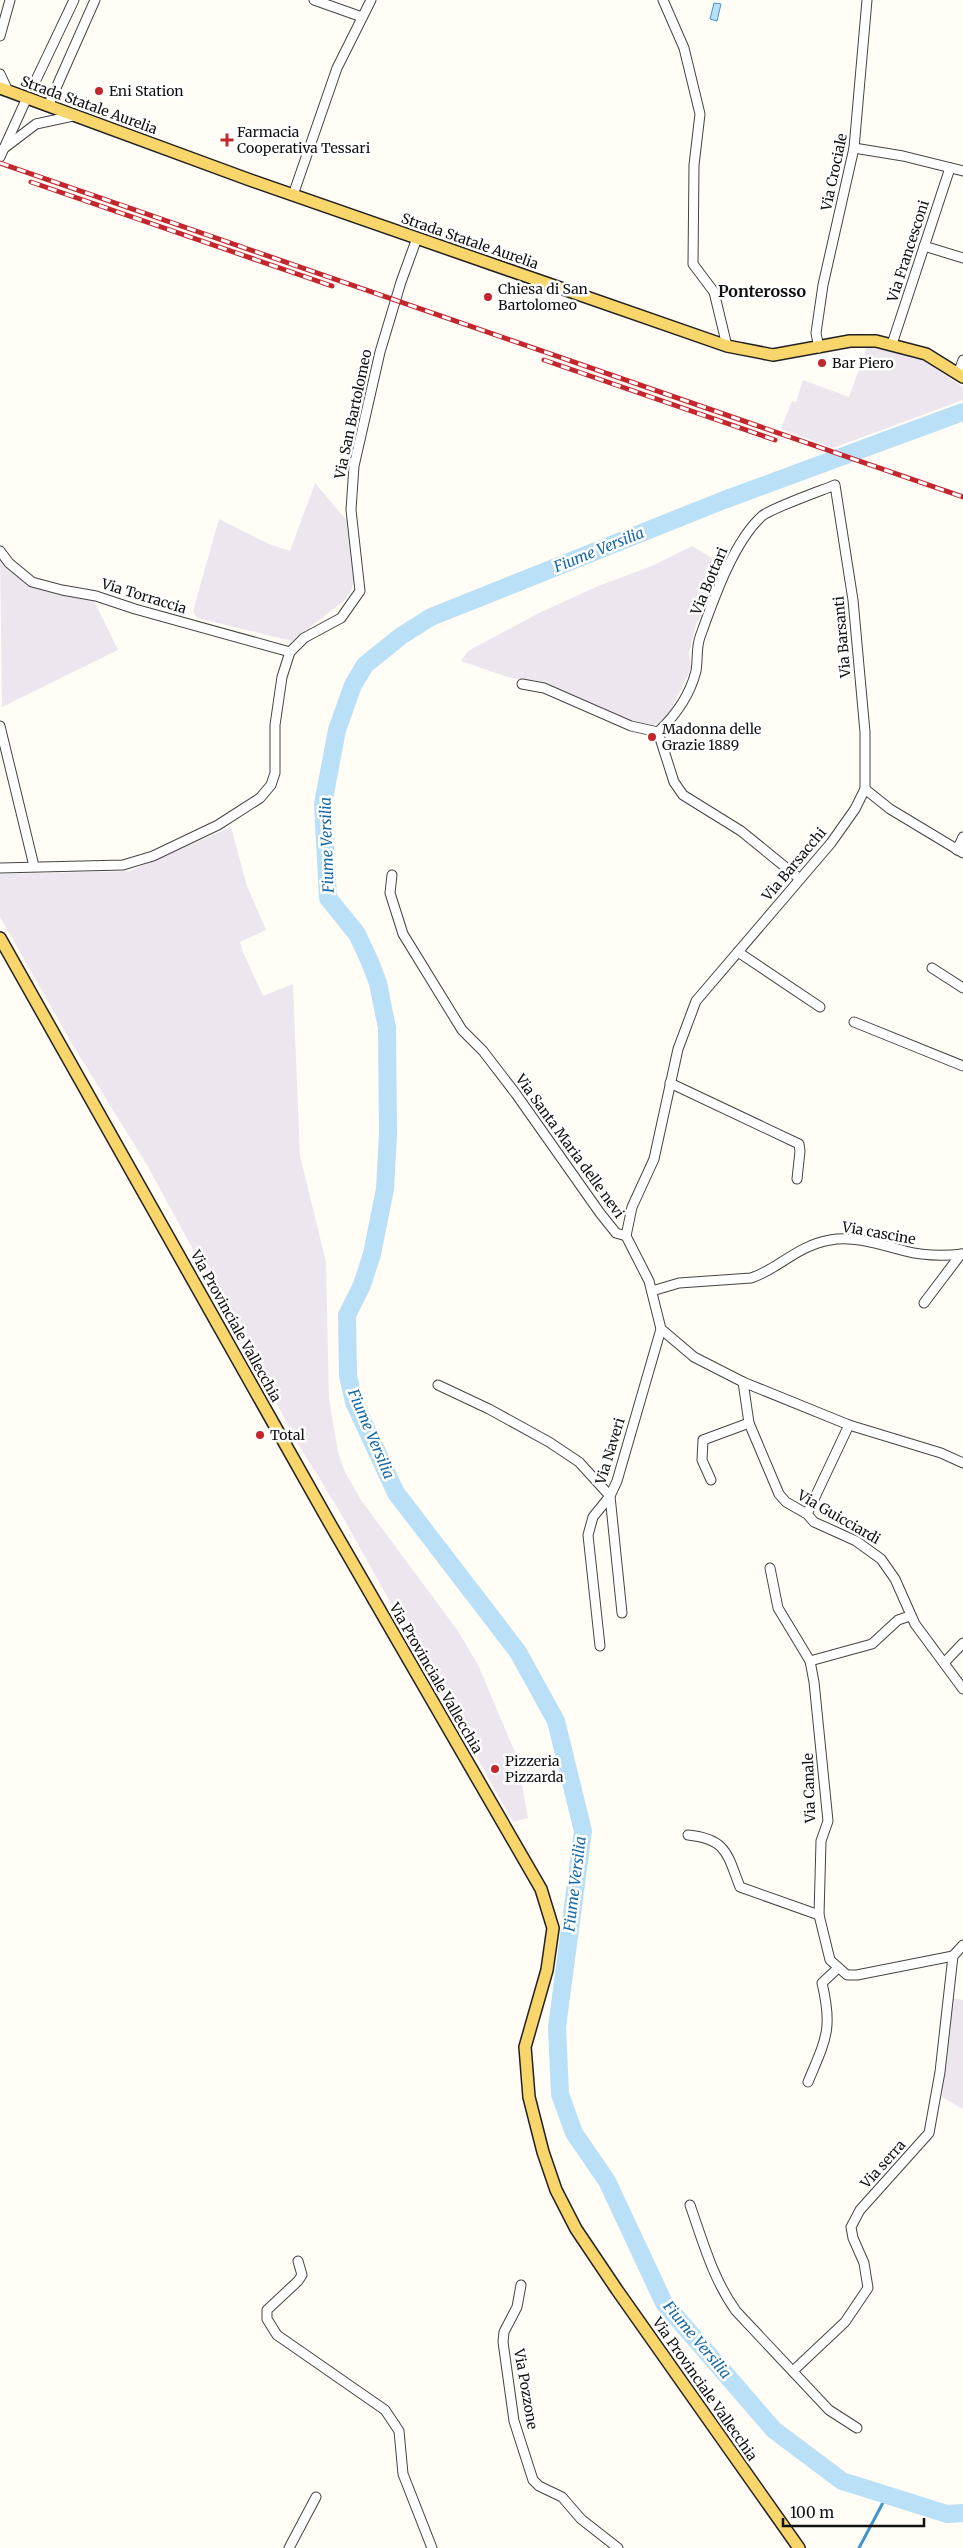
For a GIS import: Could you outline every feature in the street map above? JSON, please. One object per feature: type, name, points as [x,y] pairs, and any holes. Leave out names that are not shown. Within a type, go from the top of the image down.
[{"type":"main road","name":"Strada Statale Aurelia","points":[[4,90],[417,238],[727,346],[773,355],[850,341],[876,341],[926,354],[960,376]]},
{"type":"main road","name":"Via Provinciale Vallecchia","points":[[0,938],[329,1522],[541,1889],[553,1928],[547,1970],[525,2047],[529,2097],[542,2152],[556,2190],[576,2229],[617,2290],[799,2548]]},
{"type":"street","points":[[0,36],[10,0]]},
{"type":"street","points":[[35,82],[74,0]]},
{"type":"street","points":[[48,106],[95,0]]},
{"type":"street","points":[[314,0],[362,17]]},
{"type":"street","points":[[293,194],[337,68],[371,0]]},
{"type":"street","points":[[663,0],[684,48],[700,114],[694,165],[693,264],[714,292],[727,346]]},
{"type":"street","name":"Via Crociale","points":[[819,348],[816,333],[823,285],[854,148],[867,0]]},
{"type":"street","points":[[0,74],[4,90]]},
{"type":"street","points":[[2,153],[25,102]]},
{"type":"street","points":[[2,153],[36,124],[73,116]]},
{"type":"street","points":[[0,135],[2,153]]},
{"type":"street","points":[[854,148],[903,156],[963,171]]},
{"type":"street","name":"Via Francesconi","points":[[892,344],[950,168]]},
{"type":"street","name":"Via San Bartolomeo","points":[[290,652],[304,638],[341,618],[360,591],[351,510],[354,466],[380,352],[400,282],[417,238]]},
{"type":"street","points":[[924,246],[963,258]]},
{"type":"street","points":[[960,376],[963,360]]},
{"type":"street","name":"Via Bottari","points":[[658,732],[676,715],[696,672],[699,639],[714,599],[738,548],[763,516],[835,484]]},
{"type":"street","name":"Via Barsanti","points":[[835,484],[853,600],[865,732],[865,789]]},
{"type":"street","name":"Via Torraccia","points":[[0,551],[9,563],[32,582],[96,596],[135,609],[290,652]]},
{"type":"street","points":[[0,868],[123,865],[153,856],[218,825],[260,798],[271,784],[275,773],[275,725],[282,677],[290,652]]},
{"type":"street","points":[[522,684],[544,688],[631,726],[658,732],[674,782],[683,795],[741,831],[800,879]]},
{"type":"street","points":[[0,726],[34,866]]},
{"type":"street","points":[[865,789],[890,809],[960,851],[963,837]]},
{"type":"street","name":"Via Barsacchi","points":[[626,1236],[632,1207],[654,1159],[678,1049],[696,1001],[831,843],[855,809],[865,789]]},
{"type":"street","name":"Via Santa Maria delle nevi","points":[[392,875],[390,893],[403,934],[462,1030],[482,1051],[516,1094],[600,1213],[616,1233],[626,1236],[652,1291],[661,1329]]},
{"type":"street","points":[[738,952],[820,1007]]},
{"type":"street","points":[[932,968],[963,988]]},
{"type":"street","points":[[854,1022],[963,1066]]},
{"type":"street","points":[[670,1083],[798,1144],[800,1151],[796,1179]]},
{"type":"street","name":"Via cascine","points":[[652,1291],[679,1283],[750,1278],[760,1275],[805,1247],[831,1239],[854,1240],[931,1255],[962,1254]]},
{"type":"street","points":[[924,1303],[962,1254]]},
{"type":"street","points":[[661,1329],[694,1358],[743,1382],[849,1425],[931,1450],[963,1463]]},
{"type":"street","name":"Via Naveri","points":[[622,1613],[610,1496],[617,1481],[661,1329]]},
{"type":"street","name":"Via Guicciardi","points":[[743,1382],[749,1423],[779,1494],[786,1502],[807,1514],[814,1522],[856,1541],[876,1554],[895,1579],[910,1616],[945,1662],[963,1690]]},
{"type":"street","points":[[438,1385],[490,1409],[549,1442],[579,1462],[610,1496],[593,1517],[588,1534],[600,1646]]},
{"type":"street","points":[[711,1480],[702,1460],[703,1440],[749,1423]]},
{"type":"street","points":[[807,1514],[849,1425]]},
{"type":"street","name":"Via Canale","points":[[770,1568],[778,1608],[810,1661],[822,1754],[828,1821],[821,1841],[819,1915],[830,1960],[838,1968]]},
{"type":"street","points":[[810,1661],[872,1644],[898,1620],[910,1616]]},
{"type":"street","points":[[945,1662],[963,1643]]},
{"type":"street","points":[[688,1835],[706,1837],[720,1845],[740,1887],[819,1915]]},
{"type":"street","points":[[808,2082],[828,2029],[828,2010],[822,1983],[838,1968],[847,1974],[857,1975],[953,1956],[963,1945]]},
{"type":"street","name":"Via serra","points":[[793,2371],[840,2328],[864,2296],[868,2288],[868,2276],[853,2238],[851,2226],[854,2218],[928,2133],[940,2072],[953,1956]]},
{"type":"street","points":[[690,2205],[723,2294],[736,2311],[829,2410],[857,2428]]},
{"type":"street","points":[[298,2261],[302,2275],[298,2282],[267,2310],[267,2319],[277,2336],[385,2410],[399,2431],[403,2474],[432,2548]]},
{"type":"street","name":"Via Pozzone","points":[[521,2285],[517,2308],[504,2332],[503,2342],[514,2421],[533,2480],[539,2486],[562,2497],[580,2519],[618,2548]]},
{"type":"street","points":[[289,2548],[316,2497]]},
{"type":"shaded area","points":[[867,347],[897,349],[921,359],[963,387],[963,400],[833,448],[781,429],[792,401],[796,402],[803,380],[849,397]]},
{"type":"shaded area","points":[[315,483],[348,522],[355,577],[351,591],[344,601],[292,641],[197,618],[193,611],[219,519],[269,544],[290,551]]},
{"type":"shaded area","points":[[692,546],[725,566],[714,589],[702,601],[706,608],[696,624],[689,653],[691,668],[665,722],[653,725],[641,724],[539,681],[511,678],[461,661],[468,651],[539,613],[596,587],[654,565]]},
{"type":"shaded area","points":[[0,557],[20,577],[93,599],[118,650],[2,707]]},
{"type":"shaded area","points":[[231,827],[247,886],[266,930],[240,942],[243,952],[263,996],[293,984],[300,1156],[326,1262],[329,1398],[338,1452],[345,1472],[361,1500],[458,1631],[478,1665],[517,1757],[528,1818],[513,1822],[341,1514],[300,1447],[147,1165],[75,1049],[0,917],[0,874],[130,871]]},
{"type":"shaded area","points":[[951,1998],[963,2000],[963,2109],[942,2097]]},
{"type":"water","points":[[714,3],[721,4],[717,21],[710,19]]},
{"type":"waterway","name":"Fiume Versilia","points":[[963,412],[724,500],[431,617],[401,636],[365,665],[353,685],[337,730],[323,804],[328,898],[357,934],[370,962],[378,983],[387,1028],[388,1134],[385,1189],[372,1254],[362,1285],[347,1315],[348,1376],[354,1402],[396,1493],[518,1652],[556,1721],[583,1831],[557,2027],[560,2094],[574,2133],[607,2181],[664,2303],[774,2430],[842,2481],[947,2514],[963,2513]]},
{"type":"waterway","points":[[859,2548],[887,2495]]},
{"type":"tunnel","points":[[25,102],[35,82]]},
{"type":"railway","points":[[0,163],[963,497]]},
{"type":"railway","points":[[31,182],[332,286]]},
{"type":"railway","points":[[544,360],[775,440]]},
{"type":"place","name":"Eni Station","points":[[99,91]]},
{"type":"place","name":"Farmacia Cooperativa Tessari","points":[[227,140]]},
{"type":"place","name":"Chiesa di San Bartolomeo","points":[[488,297]]},
{"type":"place","name":"Bar Piero","points":[[822,363]]},
{"type":"place","name":"Madonna delle Grazie 1889","points":[[652,737]]},
{"type":"place","name":"Total","points":[[260,1435]]},
{"type":"place","name":"Pizzeria Pizzarda","points":[[495,1769]]},
{"type":"district","name":"Ponterosso","points":[[762,291]]}]
